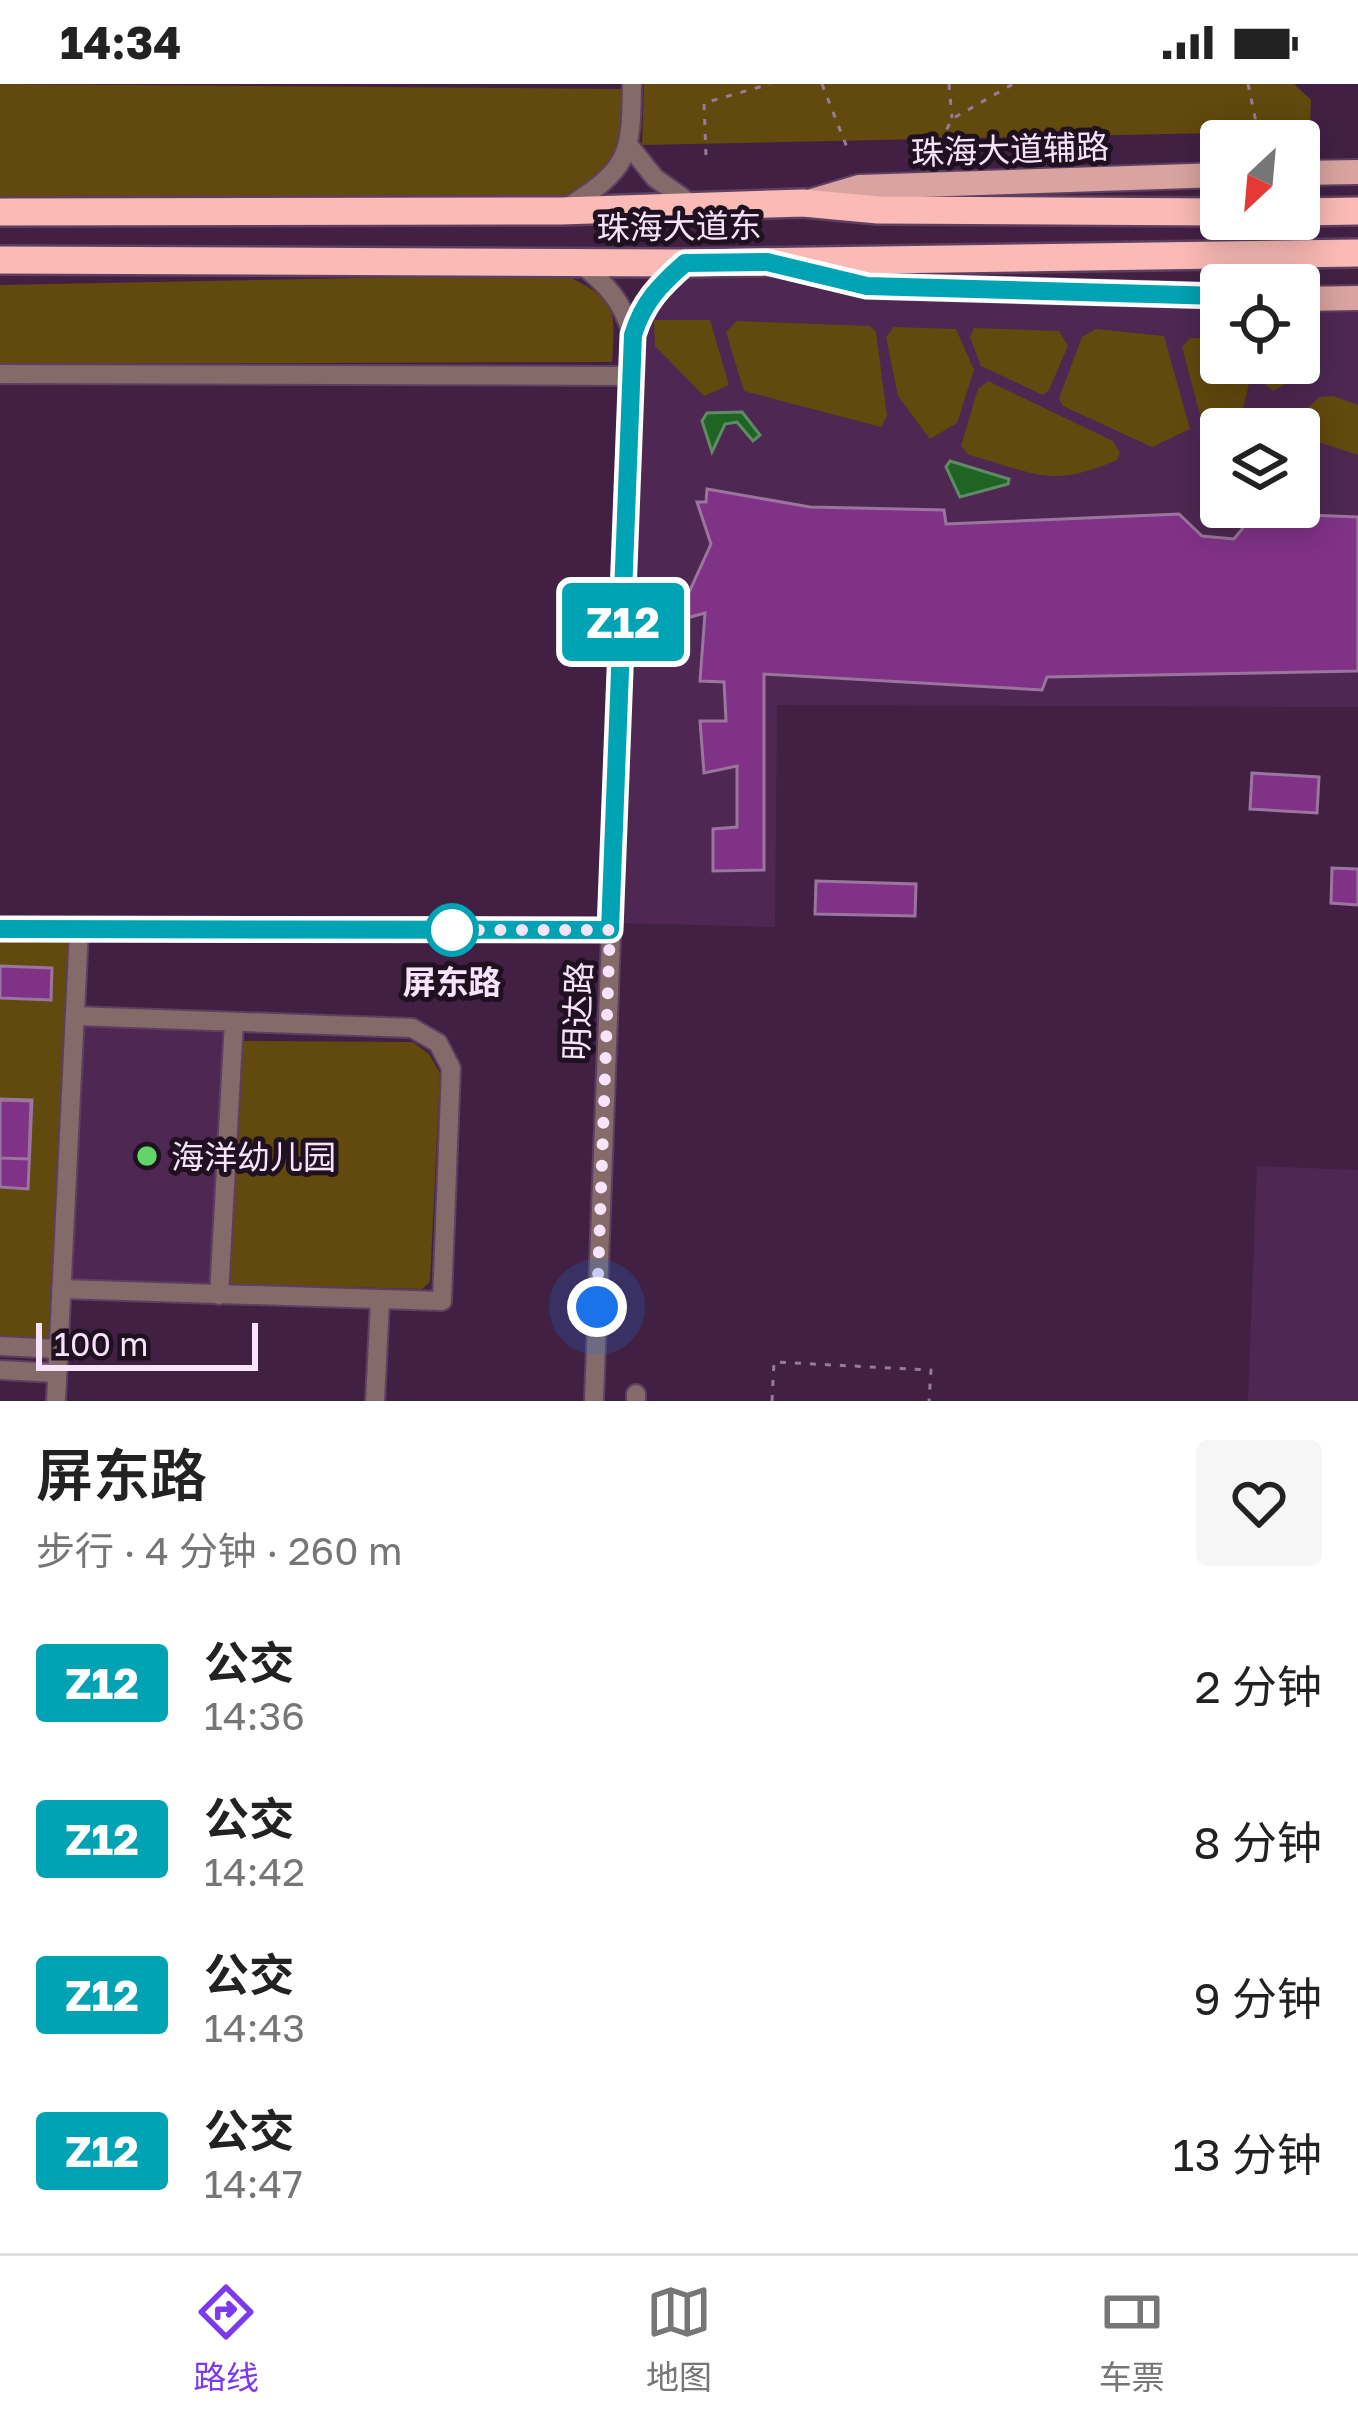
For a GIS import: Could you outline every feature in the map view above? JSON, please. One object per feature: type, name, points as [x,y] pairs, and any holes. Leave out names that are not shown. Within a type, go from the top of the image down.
[{"type":"highway","name":"珠海大道东","points":[[0,212],[561,212],[803,203],[878,210],[1200,212]]},
{"type":"highway","points":[[1320,212],[1358,211]]},
{"type":"highway","name":"珠海大道东","points":[[0,260],[685,263],[1358,253]]},
{"type":"main road","points":[[1320,173],[1358,172]]},
{"type":"main road","name":"珠海大道辅路","points":[[803,203],[860,187],[1200,177]]},
{"type":"main road","points":[[767,262],[867,286],[1200,295]]},
{"type":"main road","points":[[1320,299],[1358,298]]},
{"type":"street","points":[[561,212],[613,178],[632,148],[632,84]]},
{"type":"street","points":[[632,148],[655,178],[697,208]]},
{"type":"street","points":[[579,263],[608,284],[623,306],[633,335]]},
{"type":"street","name":"明达路","points":[[594,1401],[633,335],[641,309],[685,263]]},
{"type":"street","points":[[0,374],[631,376]]},
{"type":"street","points":[[0,929],[610,930]]},
{"type":"street","points":[[56,1401],[79,930]]},
{"type":"street","points":[[61,1289],[442,1300],[451,1068],[438,1042],[412,1028],[74,1016]]},
{"type":"street","points":[[219,1295],[234,1022]]},
{"type":"street","points":[[375,1401],[380,1301]]},
{"type":"street","points":[[0,1346],[58,1349]]},
{"type":"street","points":[[0,1370],[57,1372]]},
{"type":"path","points":[[706,155],[704,103],[770,84]]},
{"type":"path","points":[[822,84],[848,150]]},
{"type":"path","points":[[933,156],[952,119],[949,84]]},
{"type":"path","points":[[952,119],[1012,84]]},
{"type":"path","points":[[1248,84],[1256,120]]},
{"type":"path","points":[[772,1401],[774,1362],[931,1370],[929,1401]]},
{"type":"shaded area","points":[[0,84],[622,89],[621,133],[607,171],[560,207],[0,208]]},
{"type":"shaded area","points":[[644,84],[1294,84],[1311,100],[1310,120],[1200,120],[1200,133],[642,145]]},
{"type":"shaded area","points":[[690,270],[767,273],[868,293],[1200,302],[1200,384],[1320,384],[1320,305],[1358,305],[1358,707],[777,705],[775,927],[620,923],[641,334],[648,314]]},
{"type":"shaded area","points":[[563,274],[594,291],[609,306],[612,362],[0,364],[0,285]]},
{"type":"shaded area","points":[[654,320],[710,320],[729,385],[704,396],[655,346]]},
{"type":"shaded area","points":[[737,321],[870,326],[876,332],[887,416],[881,427],[744,391],[726,332]]},
{"type":"shaded area","points":[[894,327],[956,329],[974,370],[957,423],[930,439],[898,396],[886,337]]},
{"type":"shaded area","points":[[974,328],[1059,331],[1068,346],[1049,390],[1043,395],[981,366],[970,337]]},
{"type":"shaded area","points":[[1096,329],[1164,336],[1190,429],[1152,447],[1063,406],[1059,398],[1082,337]]},
{"type":"shaded area","points":[[1190,338],[1200,338],[1200,384],[1249,384],[1243,408],[1200,408],[1200,415],[1182,347]]},
{"type":"shaded area","points":[[988,381],[1113,441],[1120,453],[1117,460],[1058,476],[969,455],[961,446],[978,389]]},
{"type":"shaded area","points":[[1333,396],[1358,405],[1358,455],[1320,443],[1320,408],[1307,408],[1320,397]]},
{"type":"shaded area","points":[[742,412],[760,435],[753,441],[737,422],[725,424],[712,452],[702,421],[707,413]]},
{"type":"shaded area","points":[[950,461],[1009,479],[1008,484],[960,497],[946,467]]},
{"type":"shaded area","points":[[0,935],[72,936],[55,1342],[0,1340]]},
{"type":"shaded area","name":"海洋幼儿园","points":[[79,1020],[230,1026],[215,1291],[65,1285]]},
{"type":"shaded area","points":[[239,1041],[413,1042],[429,1054],[440,1073],[430,1282],[422,1289],[225,1284]]},
{"type":"shaded area","points":[[1257,1166],[1358,1170],[1358,1401],[1248,1401]]},
{"type":"building","points":[[707,489],[810,507],[944,510],[946,524],[1179,514],[1202,536],[1234,539],[1243,528],[1320,528],[1320,516],[1358,517],[1358,671],[1047,677],[1042,690],[764,674],[764,870],[713,871],[713,829],[737,827],[737,766],[704,773],[700,721],[726,721],[724,682],[700,681],[705,613],[676,621],[711,544],[697,502],[706,502]]},
{"type":"building","points":[[1252,773],[1319,777],[1317,813],[1250,809]]},
{"type":"building","points":[[1332,868],[1358,869],[1358,905],[1331,903]]},
{"type":"building","points":[[816,881],[916,884],[915,916],[815,914]]},
{"type":"building","points":[[0,966],[52,968],[51,1000],[0,998]]},
{"type":"building","points":[[0,1099],[32,1100],[28,1189],[0,1187]]},
{"type":"building","points":[[0,1100],[31,1101],[29,1159],[0,1158]]},
{"type":"bus line","name":"Z12","points":[[0,929],[610,930],[633,335],[641,309],[656,289],[685,263],[767,262],[867,286],[1200,295]]},
{"type":"place","name":"屏东路","points":[[452,930]]},
{"type":"place","name":"海洋幼儿园","points":[[147,1156]]},
{"type":"route","points":[[452,930],[433,930],[610,930],[597,1307]]}]
